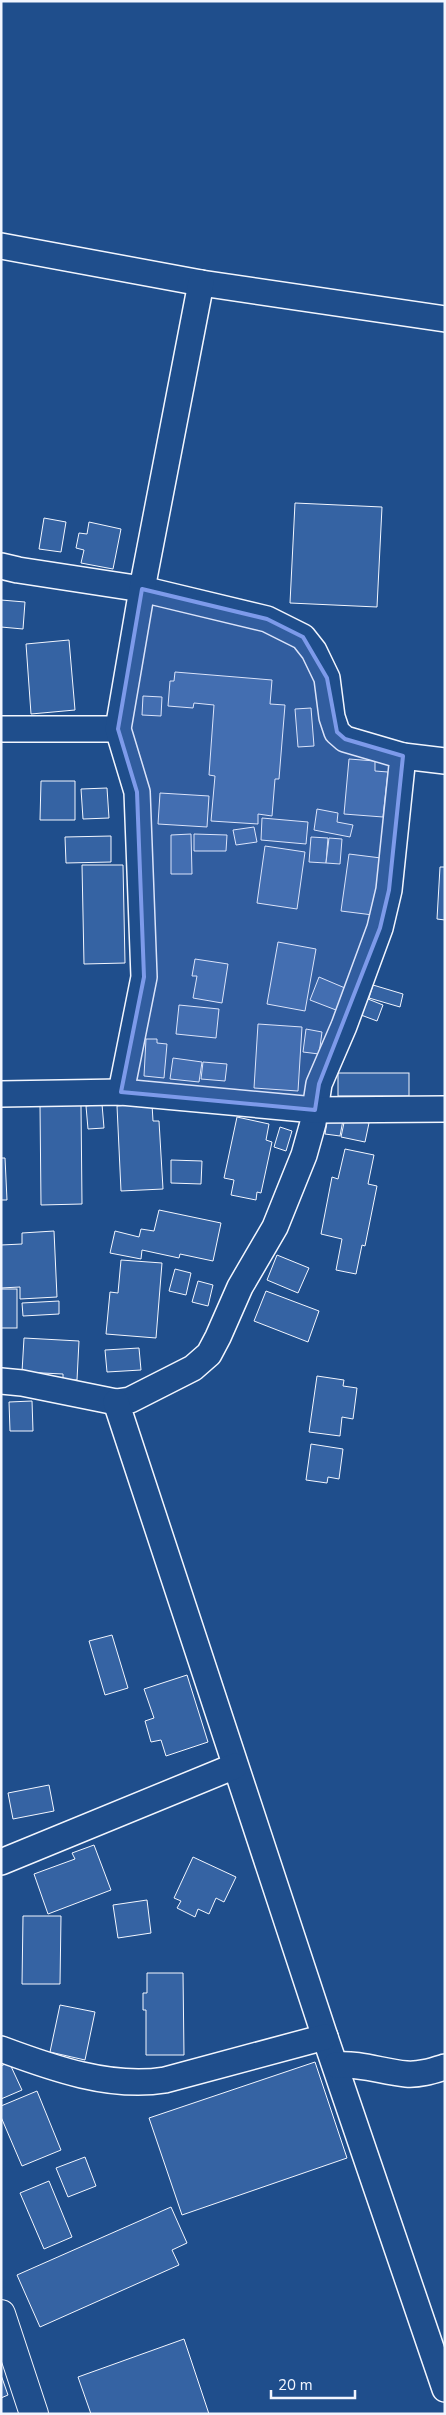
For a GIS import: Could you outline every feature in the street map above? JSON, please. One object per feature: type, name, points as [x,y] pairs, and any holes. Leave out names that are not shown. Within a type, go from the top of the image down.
[{"type":"street","points":[[1,246],[201,283],[445,320]]},
{"type":"street","points":[[121,1092],[144,977],[137,792],[118,729],[142,589],[201,283]]},
{"type":"street","points":[[1,566],[142,589],[267,619],[304,637],[314,651],[327,678],[336,732],[345,739],[403,756],[445,761]]},
{"type":"street","points":[[1,729],[118,729]]},
{"type":"street","points":[[1,1381],[22,1383],[116,1402],[130,1400],[193,1368],[209,1354],[240,1287],[275,1227],[304,1155],[314,1123],[319,1084],[344,1026],[380,928],[389,890],[403,756]]},
{"type":"street","points":[[1,1094],[121,1092],[315,1110],[445,1109]]},
{"type":"street","points":[[116,1402],[325,2037],[445,2389]]},
{"type":"street","points":[[1,1862],[235,1766]]},
{"type":"street","points":[[1,2048],[59,2068],[125,2083],[142,2084],[165,2080],[325,2037]]},
{"type":"street","points":[[336,2065],[354,2065],[407,2074],[423,2073],[445,2067]]},
{"type":"street","points":[[1,2314],[34,2414]]},
{"type":"highlighted area","points":[[142,589],[267,619],[303,637],[327,678],[337,732],[345,739],[403,756],[389,890],[380,928],[319,1084],[315,1110],[121,1092],[144,977],[137,792],[118,729]]},
{"type":"building","points":[[295,503],[382,507],[377,607],[290,603]]},
{"type":"building","points":[[44,518],[66,522],[61,552],[39,549]]},
{"type":"building","points":[[89,522],[121,529],[113,569],[81,563],[84,550],[76,548],[79,533],[87,534]]},
{"type":"building","points":[[1,600],[25,602],[23,629],[1,627]]},
{"type":"building","points":[[69,640],[75,710],[31,714],[26,644]]},
{"type":"building","points":[[175,672],[272,680],[270,704],[285,705],[279,779],[275,779],[272,816],[258,814],[258,824],[211,821],[215,776],[209,775],[214,705],[194,703],[193,708],[168,706],[170,681],[174,681]]},
{"type":"building","points":[[143,696],[162,697],[161,716],[142,715]]},
{"type":"building","points":[[311,708],[314,746],[298,747],[295,709]]},
{"type":"building","points":[[349,759],[375,761],[375,771],[388,772],[383,817],[344,814]]},
{"type":"building","points":[[41,781],[75,781],[75,820],[40,820]]},
{"type":"building","points":[[107,788],[109,818],[83,819],[81,789]]},
{"type":"building","points":[[160,793],[209,796],[207,827],[158,824]]},
{"type":"building","points":[[317,809],[338,813],[337,822],[353,825],[350,837],[314,830]]},
{"type":"building","points":[[262,818],[308,822],[306,844],[261,840]]},
{"type":"building","points":[[254,827],[257,842],[236,845],[233,830]]},
{"type":"building","points":[[191,834],[192,874],[171,874],[171,835]]},
{"type":"building","points":[[194,834],[227,835],[226,851],[194,851]]},
{"type":"building","points":[[111,836],[111,862],[66,863],[65,837]]},
{"type":"building","points":[[311,837],[328,838],[326,863],[309,862]]},
{"type":"building","points":[[329,838],[342,839],[340,864],[326,863]]},
{"type":"building","points":[[265,846],[305,852],[297,909],[257,903]]},
{"type":"building","points":[[349,854],[381,858],[373,915],[341,911]]},
{"type":"building","points":[[82,865],[123,865],[125,963],[84,964]]},
{"type":"building","points":[[440,867],[445,867],[445,920],[437,919]]},
{"type":"building","points":[[278,942],[316,949],[305,1011],[267,1004]]},
{"type":"building","points":[[195,959],[228,964],[222,1003],[193,998],[197,976],[192,976]]},
{"type":"building","points":[[319,977],[345,988],[336,1010],[310,1000]]},
{"type":"building","points":[[373,985],[403,994],[400,1007],[369,998]]},
{"type":"building","points":[[368,999],[383,1005],[377,1021],[361,1015]]},
{"type":"building","points":[[179,1005],[219,1009],[216,1038],[176,1034]]},
{"type":"building","points":[[258,1024],[302,1027],[298,1091],[254,1088]]},
{"type":"building","points":[[306,1029],[322,1032],[319,1054],[303,1052]]},
{"type":"building","points":[[146,1039],[157,1039],[157,1043],[167,1044],[164,1078],[144,1076]]},
{"type":"building","points":[[173,1058],[202,1062],[199,1082],[170,1079]]},
{"type":"building","points":[[203,1062],[227,1064],[225,1081],[201,1079]]},
{"type":"building","points":[[338,1073],[409,1073],[409,1096],[338,1096]]},
{"type":"building","points":[[102,1104],[104,1128],[88,1129],[86,1106]]},
{"type":"building","points":[[152,1104],[153,1121],[159,1121],[163,1189],[121,1191],[117,1106]]},
{"type":"building","points":[[40,1105],[81,1105],[82,1204],[41,1205]]},
{"type":"building","points":[[237,1117],[269,1124],[266,1140],[272,1142],[261,1193],[257,1192],[256,1200],[231,1195],[234,1180],[224,1178]]},
{"type":"building","points":[[328,1117],[343,1120],[340,1136],[325,1134]]},
{"type":"building","points":[[345,1118],[369,1123],[365,1142],[341,1137]]},
{"type":"building","points":[[280,1127],[292,1131],[286,1151],[274,1147]]},
{"type":"building","points":[[345,1149],[374,1155],[368,1184],[377,1186],[365,1246],[362,1245],[356,1274],[336,1270],[342,1239],[321,1234],[332,1177],[338,1179]]},
{"type":"building","points":[[1,1158],[5,1158],[7,1200],[1,1200]]},
{"type":"building","points":[[171,1160],[202,1161],[201,1184],[171,1183]]},
{"type":"building","points":[[159,1210],[221,1223],[213,1261],[180,1254],[179,1258],[142,1250],[141,1259],[110,1253],[115,1231],[139,1237],[141,1229],[154,1231]]},
{"type":"building","points":[[54,1231],[57,1297],[20,1299],[20,1287],[1,1288],[1,1245],[22,1244],[22,1233]]},
{"type":"building","points":[[277,1255],[309,1268],[298,1293],[267,1280]]},
{"type":"building","points":[[121,1260],[162,1263],[156,1338],[106,1334],[110,1292],[118,1293]]},
{"type":"building","points":[[175,1269],[191,1273],[186,1295],[169,1291]]},
{"type":"building","points":[[198,1281],[213,1285],[208,1306],[192,1302]]},
{"type":"building","points":[[1,1289],[17,1289],[17,1328],[1,1328]]},
{"type":"building","points":[[266,1291],[319,1311],[308,1342],[254,1321]]},
{"type":"building","points":[[59,1301],[59,1314],[23,1316],[22,1303]]},
{"type":"building","points":[[24,1338],[79,1341],[77,1380],[63,1380],[63,1374],[22,1372]]},
{"type":"building","points":[[139,1348],[141,1370],[107,1372],[105,1350]]},
{"type":"building","points":[[317,1376],[344,1380],[343,1386],[357,1388],[353,1419],[342,1417],[340,1436],[309,1432]]},
{"type":"building","points":[[32,1401],[33,1431],[10,1431],[9,1402]]},
{"type":"building","points":[[311,1444],[343,1449],[339,1479],[328,1477],[327,1483],[306,1480]]},
{"type":"building","points":[[112,1635],[128,1688],[105,1695],[89,1641]]},
{"type":"building","points":[[187,1675],[208,1742],[166,1756],[161,1740],[151,1742],[145,1721],[154,1718],[144,1689]]},
{"type":"building","points":[[49,1785],[54,1811],[13,1819],[8,1793]]},
{"type":"building","points":[[94,1845],[111,1890],[48,1914],[34,1874],[75,1859],[72,1853]]},
{"type":"building","points":[[193,1857],[236,1877],[224,1902],[216,1898],[209,1914],[198,1909],[195,1917],[177,1908],[181,1901],[174,1898]]},
{"type":"building","points":[[147,1900],[151,1933],[118,1938],[113,1905]]},
{"type":"building","points":[[23,1916],[61,1916],[60,1984],[22,1984]]},
{"type":"building","points":[[147,1973],[183,1973],[184,2055],[146,2055],[146,2010],[143,2010],[143,1993],[147,1993]]},
{"type":"building","points":[[60,2005],[95,2012],[85,2060],[50,2052]]},
{"type":"building","points":[[9,2062],[22,2090],[1,2099],[1,2066]]},
{"type":"building","points":[[315,2062],[347,2158],[182,2215],[149,2118]]},
{"type":"building","points":[[37,2091],[61,2150],[22,2166],[1,2117],[1,2106]]},
{"type":"building","points":[[85,2157],[96,2186],[68,2197],[56,2168]]},
{"type":"building","points":[[49,2181],[72,2237],[44,2249],[20,2193]]},
{"type":"building","points":[[171,2207],[187,2243],[172,2250],[179,2265],[40,2327],[17,2275]]},
{"type":"building","points":[[184,2339],[209,2414],[91,2414],[78,2377]]},
{"type":"building","points":[[1,2375],[8,2395],[1,2398]]}]
